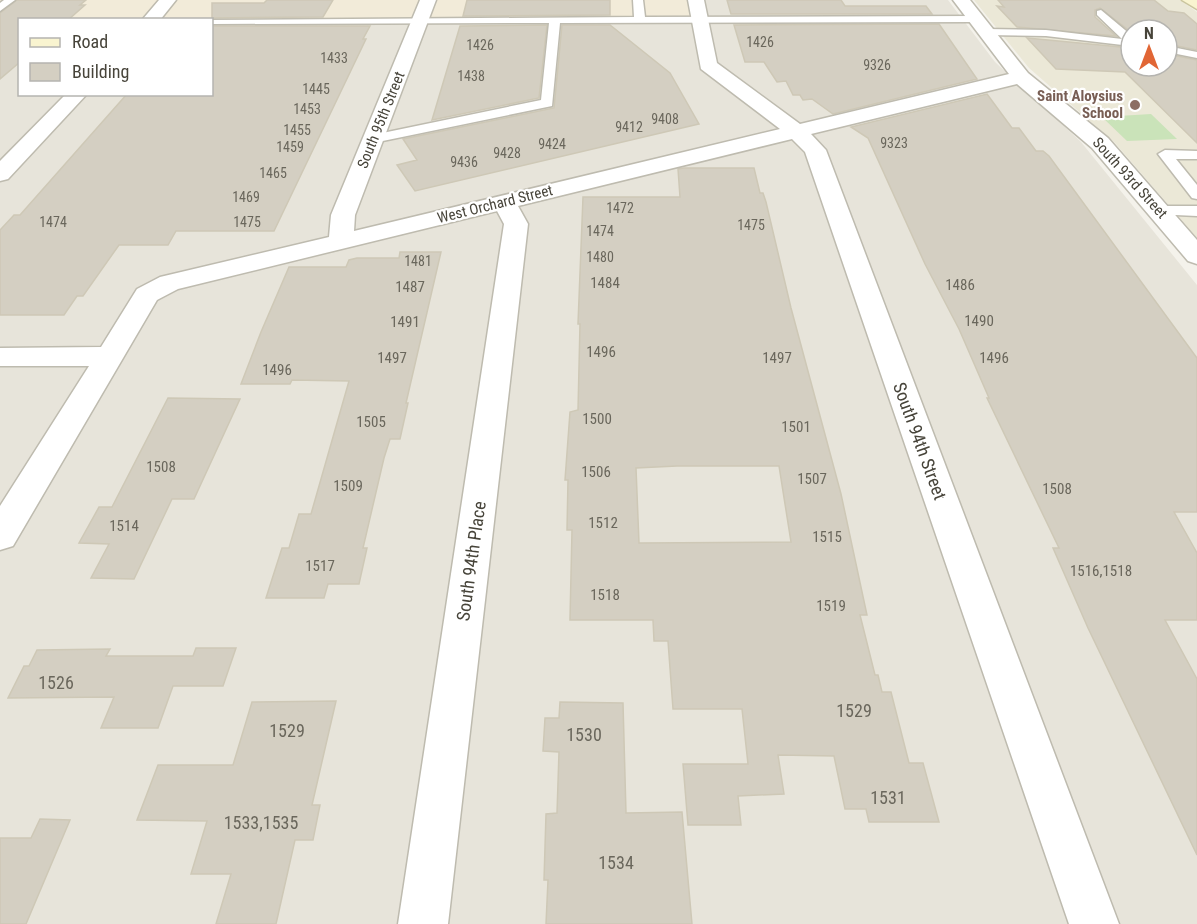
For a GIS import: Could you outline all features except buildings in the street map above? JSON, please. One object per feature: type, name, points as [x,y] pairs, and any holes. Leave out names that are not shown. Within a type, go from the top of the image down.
[{"type":"street","points":[[152,18],[168,0]]},
{"type":"street","name":"South 95th Street","points":[[341,241],[343,215],[428,0]]},
{"type":"street","name":"South 93rd Street","points":[[961,0],[1021,77],[1100,143],[1197,256]]},
{"type":"street","points":[[1190,0],[1197,4]]},
{"type":"street","name":"South 94th Street","points":[[698,11],[708,65],[796,131],[815,150],[1094,924]]},
{"type":"street","name":"West Orchard Street","points":[[110,356],[147,296],[169,283],[1021,77]]},
{"type":"street","points":[[0,174],[76,96]]},
{"type":"street","name":"South 94th Place","points":[[423,924],[516,224],[504,201]]},
{"type":"street","points":[[0,357],[110,356]]},
{"type":"street","points":[[0,536],[110,356]]},
{"type":"lane","points":[[0,8],[10,0]]},
{"type":"lane","points":[[638,0],[640,21]]},
{"type":"lane","points":[[213,21],[640,21],[698,11],[981,26],[1119,41]]},
{"type":"lane","points":[[1101,13],[1119,30]]},
{"type":"lane","points":[[373,139],[547,103],[555,22]]},
{"type":"lane","points":[[1179,51],[1197,55]]},
{"type":"lane","points":[[1197,154],[1165,154],[1197,195]]},
{"type":"lane","points":[[1159,211],[1197,211]]},
{"type":"shaded area","points":[[0,0],[696,0],[701,21],[18,18],[18,20],[0,24]]},
{"type":"shaded area","points":[[696,0],[948,0],[995,62],[1081,142],[1197,285],[1197,924],[0,924],[0,24],[18,22],[18,96],[213,96],[213,22],[700,21]]},
{"type":"shaded area","name":"Saint Aloysius School","points":[[974,0],[1180,0],[1197,12],[1197,238],[1115,143],[1029,68]]},
{"type":"green space","points":[[1151,114],[1177,139],[1127,141],[1102,117]]},
{"type":"place","name":"Saint Aloysius School","points":[[1135,105]]}]
